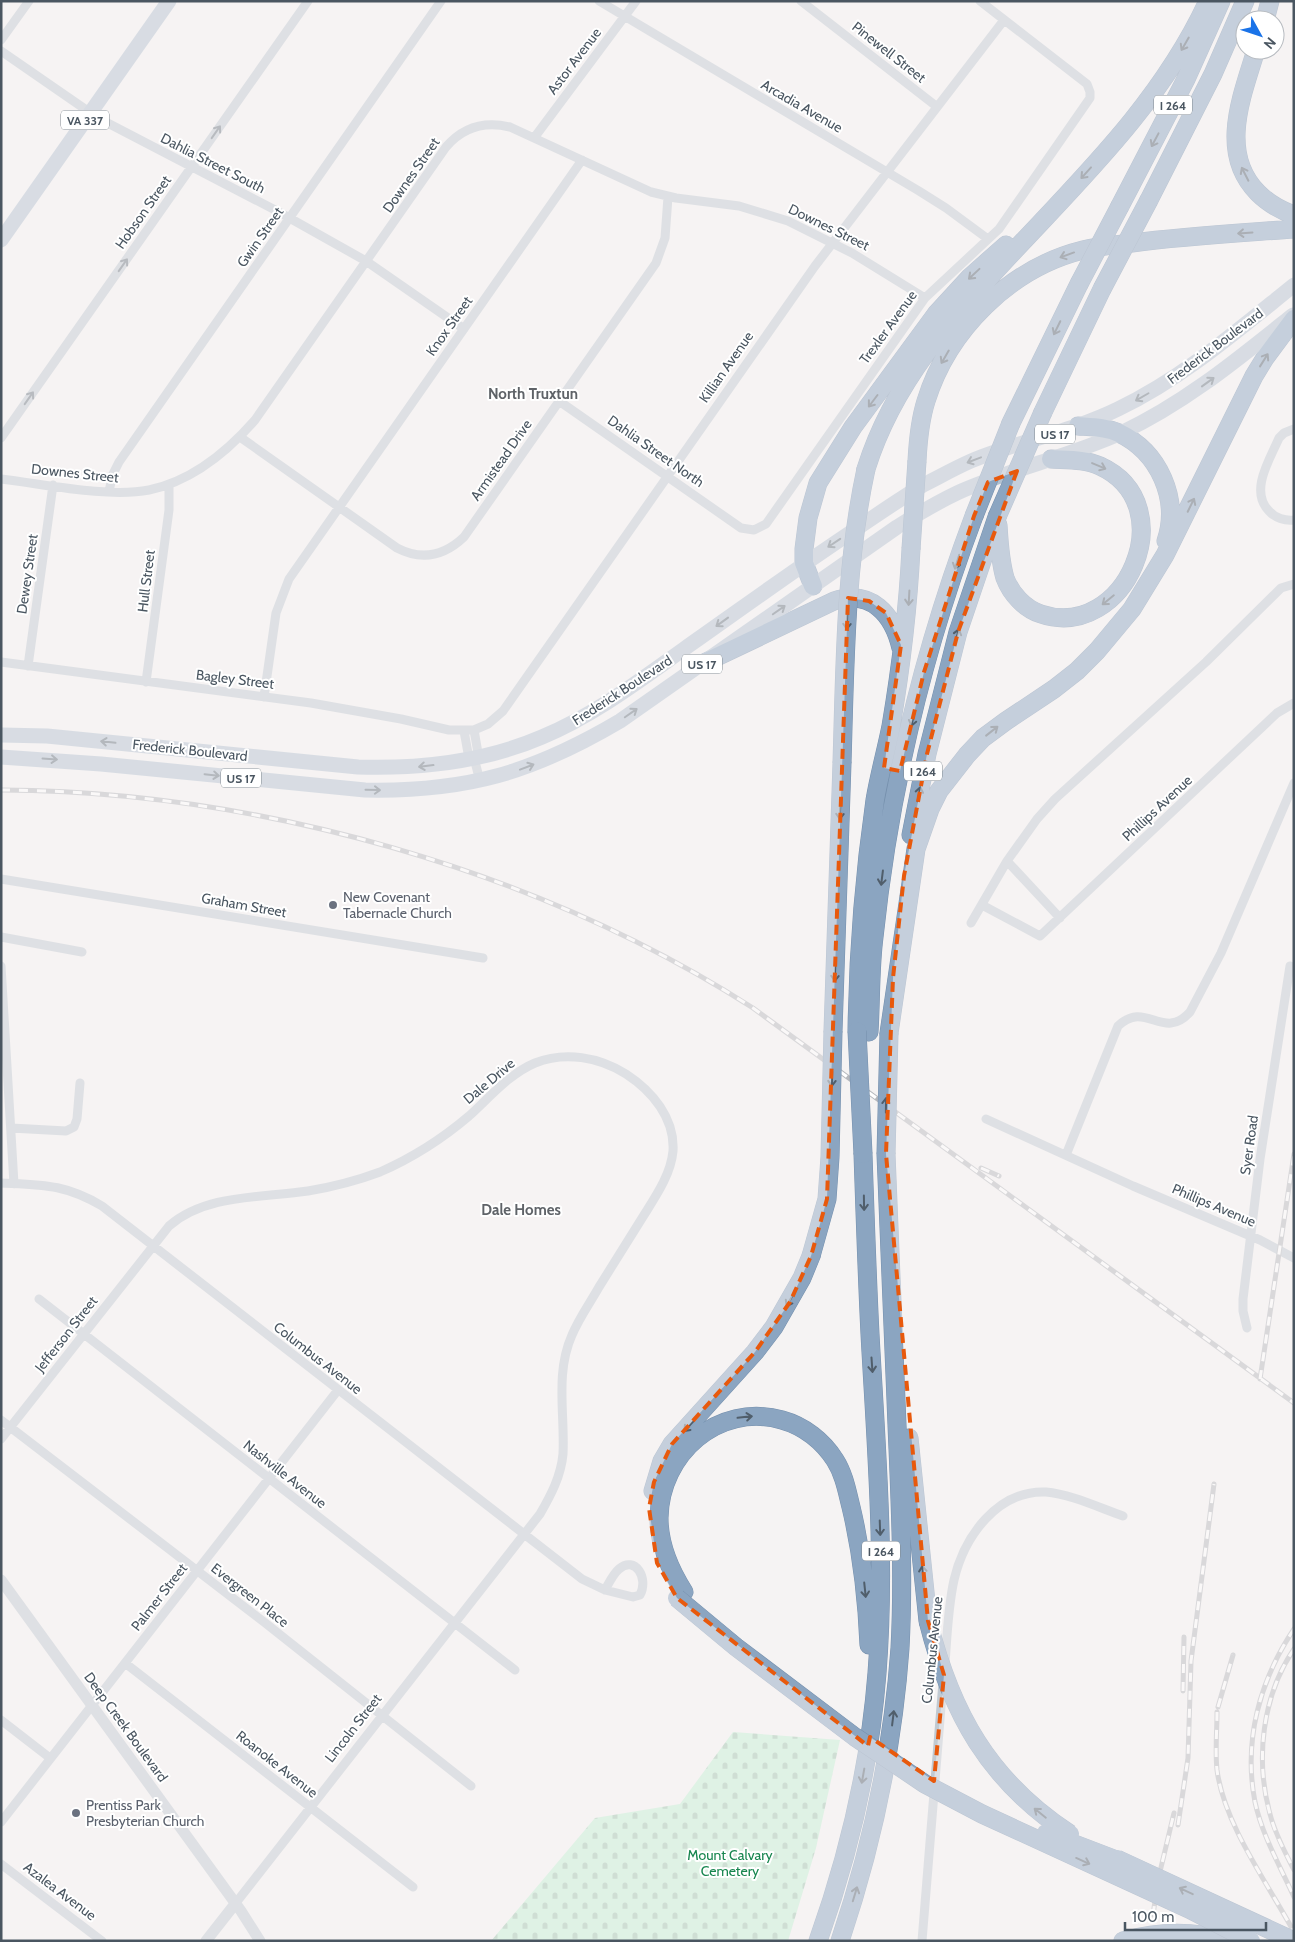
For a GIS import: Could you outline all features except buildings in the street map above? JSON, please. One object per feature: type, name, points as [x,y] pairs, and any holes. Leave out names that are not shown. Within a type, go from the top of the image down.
[{"type":"highway","points":[[1208,1],[1184,48],[1165,77],[1113,144],[965,303],[922,356],[883,423],[866,469],[857,512],[849,583],[827,1199],[811,1256],[802,1278],[774,1327],[755,1352],[672,1444],[662,1461],[654,1482],[649,1508],[650,1536],[657,1563],[663,1576],[680,1595],[736,1647],[896,1766],[925,1784],[989,1818],[1204,1916],[1251,1941]]},
{"type":"highway","name":"I 264","points":[[818,1941],[851,1835],[873,1713],[880,1628],[880,1541],[863,1154],[863,1031],[883,866],[896,791],[924,672],[963,546],[1012,423],[1079,284],[1182,87],[1221,1]]},
{"type":"highway","name":"I 264","points":[[840,1941],[863,1868],[878,1806],[892,1722],[900,1649],[901,1547],[886,1154],[889,1033],[892,978],[904,876],[926,754],[958,632],[997,517],[1043,412],[1102,289],[1213,74],[1245,1]]},
{"type":"highway","points":[[1253,60],[1238,112],[1235,141],[1237,154],[1241,167],[1254,189],[1276,207],[1294,215]]},
{"type":"highway","points":[[813,586],[804,563],[805,533],[811,501],[818,483],[853,427],[936,314],[970,277],[1022,230],[1064,197]]},
{"type":"highway","points":[[863,1031],[858,960],[864,894],[876,798],[891,726],[908,614],[918,440],[925,402],[943,361],[965,328],[995,296],[1024,276],[1056,259],[1084,249],[1166,239],[1294,230]]},
{"type":"highway","points":[[889,1033],[916,849],[939,790],[983,738],[1054,689],[1097,651],[1132,609],[1165,556],[1254,376],[1294,319]]},
{"type":"highway","points":[[1078,426],[1099,427],[1120,433],[1133,441],[1147,454],[1159,471],[1168,490],[1171,522],[1152,579]]},
{"type":"highway","points":[[997,517],[1005,578],[1018,600],[1037,613],[1056,617],[1079,616],[1102,605],[1122,586],[1135,565],[1141,541],[1140,511],[1130,490],[1120,479],[1099,466],[1087,462],[1051,459]]},
{"type":"highway","points":[[704,663],[834,601],[852,598],[869,601],[886,613],[897,633],[902,654]]},
{"type":"highway","points":[[886,1154],[910,1456],[928,1621],[945,1681],[958,1712],[1001,1775],[1034,1809],[1051,1822],[1077,1839],[1127,1864],[1294,1941]]},
{"type":"highway","points":[[873,1713],[867,1607],[862,1558],[849,1496],[835,1460],[816,1437],[803,1429],[789,1422],[760,1416],[729,1419],[702,1433],[679,1457],[665,1485],[659,1517],[664,1550],[680,1595],[840,1715],[935,1782],[1018,1822],[1127,1864]]},
{"type":"highway","points":[[1123,1941],[1137,1937],[1174,1933],[1204,1935],[1226,1941]]},
{"type":"main road","name":"VA 337","points":[[1,240],[169,1]]},
{"type":"main road","name":"Frederick Boulevard","points":[[1,735],[47,736],[358,767],[414,767],[474,758],[520,746],[578,720],[651,673],[804,563],[898,500],[949,471],[973,460],[1078,426],[1117,410],[1196,363],[1294,286]]},
{"type":"main road","name":"Frederick Boulevard","points":[[1,757],[67,761],[364,790],[435,788],[480,781],[523,769],[592,738],[620,721],[897,527],[926,509],[958,493],[1096,444],[1170,407],[1200,388],[1294,314]]},
{"type":"street","points":[[1,40],[29,1]]},
{"type":"street","name":"Hobson Street","points":[[1,438],[308,1]]},
{"type":"street","name":"Gwin Street","points":[[109,492],[113,474],[119,462],[441,1]]},
{"type":"street","name":"Arcadia Avenue","points":[[599,1],[946,208],[988,239]]},
{"type":"street","name":"Astor Avenue","points":[[534,138],[636,1]]},
{"type":"street","name":"Pinewell Street","points":[[801,1],[936,106]]},
{"type":"street","points":[[980,1],[1004,20]]},
{"type":"street","name":"Killian Avenue","points":[[469,731],[488,724],[503,711],[832,243],[1004,20]]},
{"type":"street","name":"Trexler Avenue","points":[[737,525],[747,530],[754,530],[766,524],[925,298],[999,229],[1087,103],[1090,92],[1084,82],[1004,20]]},
{"type":"street","name":"Dahlia Street South","points":[[1,50],[90,113],[191,168],[290,218],[366,261],[464,329]]},
{"type":"street","name":"Downes Street","points":[[1,479],[109,492],[149,490],[168,484],[213,460],[240,437],[255,420],[446,147],[459,134],[477,126],[499,124],[510,127],[633,185],[668,197],[722,203],[788,221],[883,271],[925,298]]},
{"type":"street","name":"Knox Street","points":[[340,507],[582,160]]},
{"type":"street","name":"Armistead Drive","points":[[240,437],[406,553],[430,556],[448,550],[464,537],[656,263],[664,238],[668,197]]},
{"type":"street","name":"Dahlia Street North","points":[[559,401],[737,525]]},
{"type":"street","points":[[1294,429],[1284,433],[1279,438],[1260,486],[1262,502],[1266,509],[1281,519],[1294,520]]},
{"type":"street","name":"Hull Street","points":[[146,682],[169,510],[168,484]]},
{"type":"street","name":"Dewey Street","points":[[28,666],[53,485]]},
{"type":"street","points":[[264,697],[273,629],[281,597],[290,579],[340,507]]},
{"type":"street","points":[[971,923],[1007,862],[1032,826],[1055,800],[1206,662],[1281,588],[1294,584]]},
{"type":"street","name":"Bagley Street","points":[[1,662],[351,709],[449,730],[469,731]]},
{"type":"street","name":"Phillips Avenue","points":[[982,905],[1040,936],[1277,713],[1294,703]]},
{"type":"street","points":[[469,731],[478,753],[474,758],[480,781]]},
{"type":"street","points":[[1066,1156],[1118,1026],[1131,1017],[1138,1016],[1170,1024],[1185,1018],[1190,1012],[1221,953],[1294,783]]},
{"type":"street","points":[[1007,862],[1060,918]]},
{"type":"street","name":"Graham Street","points":[[1,879],[483,958]]},
{"type":"street","points":[[1,937],[82,952]]},
{"type":"street","points":[[1,966],[3,1035],[14,1184]]},
{"type":"street","name":"Syer Road","points":[[1247,1328],[1243,1311],[1243,1299],[1262,1149],[1290,966]]},
{"type":"street","name":"Dale Drive","points":[[153,1246],[179,1217],[200,1206],[329,1188],[399,1164],[467,1118],[511,1078],[535,1063],[559,1057],[590,1058],[620,1071],[634,1080],[659,1104],[666,1117],[672,1138],[670,1166],[650,1204],[572,1334],[564,1358],[562,1375],[563,1455],[560,1471],[540,1514],[523,1534]]},
{"type":"street","points":[[11,1128],[66,1131],[74,1127],[77,1119],[80,1083]]},
{"type":"street","name":"Phillips Avenue","points":[[986,1119],[1133,1186],[1251,1236],[1294,1258]]},
{"type":"street","name":"Columbus Avenue","points":[[1,1183],[55,1186],[87,1197],[102,1206],[582,1579],[605,1590],[633,1598],[640,1595],[644,1587],[644,1578],[639,1570],[632,1566],[625,1566],[619,1569],[605,1590]]},
{"type":"street","name":"Jefferson Street","points":[[1,1439],[153,1246]]},
{"type":"street","name":"Nashville Avenue","points":[[39,1299],[515,1670]]},
{"type":"street","name":"Palmer Street","points":[[1,1822],[338,1390]]},
{"type":"street","name":"Evergreen Place","points":[[1,1420],[471,1786]]},
{"type":"street","name":"Columbus Avenue","points":[[922,1941],[951,1596],[961,1561],[982,1522],[998,1508],[1017,1496],[1039,1492],[1059,1494],[1123,1516]]},
{"type":"street","name":"Lincoln Street","points":[[206,1941],[523,1534]]},
{"type":"street","name":"Deep Creek Boulevard","points":[[1,1580],[260,1941]]},
{"type":"street","name":"Roanoke Avenue","points":[[125,1663],[413,1887]]},
{"type":"street","points":[[1,1720],[50,1758]]},
{"type":"street","name":"Azalea Avenue","points":[[1,1864],[102,1941]]},
{"type":"highlighted area","points":[[1017,471],[958,632],[927,754],[904,876],[893,978],[886,1154],[928,1621],[944,1675],[934,1781],[870,1737],[868,1746],[677,1598],[657,1563],[649,1508],[654,1482],[672,1444],[755,1352],[790,1302],[811,1256],[827,1199],[848,598],[869,601],[886,613],[901,645],[884,768],[900,771],[924,672],[974,516],[988,482]]},
{"type":"green space","name":"Mount Calvary Cemetery","points":[[733,1732],[840,1740],[816,1848],[788,1941],[491,1941],[595,1818],[680,1804]]},
{"type":"railway","points":[[1,790],[98,794],[196,805],[295,823],[392,848],[488,879],[581,916],[669,959],[753,1008],[1294,1403]]},
{"type":"railway","points":[[1260,1379],[1294,1154]]},
{"type":"railway","points":[[981,1168],[999,1176]]},
{"type":"railway","points":[[1178,1825],[1188,1758],[1191,1661],[1214,1484]]},
{"type":"railway","points":[[1294,1629],[1272,1669],[1264,1690],[1257,1711],[1251,1756],[1252,1779],[1258,1814],[1294,1897]]},
{"type":"railway","points":[[1183,1691],[1184,1637]]},
{"type":"railway","points":[[1294,1649],[1283,1667],[1268,1708],[1263,1750],[1265,1793],[1270,1814],[1277,1836],[1294,1870]]},
{"type":"railway","points":[[1218,1707],[1233,1655]]},
{"type":"railway","points":[[1217,1712],[1217,1770],[1228,1811],[1248,1853],[1294,1932]]},
{"type":"railway","points":[[1153,1915],[1158,1880],[1174,1813]]},
{"type":"place","name":"New Covenant Tabernacle Church","points":[[333,905]]},
{"type":"place","name":"Prentiss Park Presbyterian Church","points":[[76,1813]]},
{"type":"district","name":"North Truxtun","points":[[533,394]]},
{"type":"district","name":"Dale Homes","points":[[521,1210]]}]
